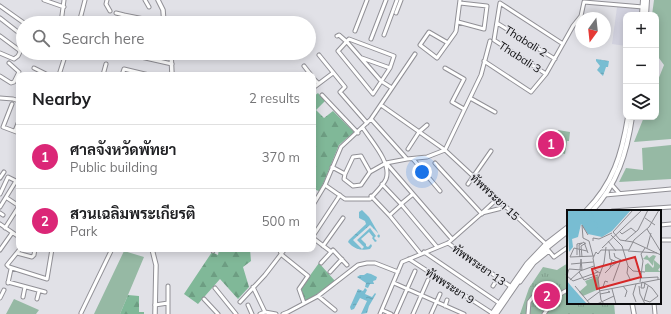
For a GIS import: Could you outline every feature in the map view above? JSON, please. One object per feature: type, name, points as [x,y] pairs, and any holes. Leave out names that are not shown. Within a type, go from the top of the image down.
[{"type":"main road","points":[[642,12],[643,0]]},
{"type":"main road","points":[[646,12],[647,0]]},
{"type":"main road","points":[[593,208],[612,185],[624,144],[628,120]]},
{"type":"main road","points":[[593,208],[609,183],[627,146],[631,120]]},
{"type":"main road","points":[[494,314],[529,266],[567,228]]},
{"type":"main road","points":[[494,314],[510,286],[527,264],[567,232]]},
{"type":"street","points":[[44,0],[64,7]]},
{"type":"street","points":[[62,16],[64,0]]},
{"type":"street","points":[[80,16],[84,0]]},
{"type":"street","points":[[106,0],[106,4],[110,12]]},
{"type":"street","points":[[145,0],[149,6]]},
{"type":"street","points":[[158,0],[163,16]]},
{"type":"street","points":[[356,31],[367,0]]},
{"type":"street","points":[[371,39],[386,0]]},
{"type":"street","points":[[384,34],[397,0]]},
{"type":"street","points":[[396,14],[402,0]]},
{"type":"street","points":[[448,43],[429,32],[420,45],[437,58],[448,43],[456,31],[460,2],[487,6],[484,29],[458,22]]},
{"type":"street","points":[[484,61],[531,92],[546,74],[573,26],[581,16],[584,2],[643,7]]},
{"type":"street","points":[[370,172],[361,156],[354,157],[344,174],[344,179],[353,186],[361,185],[370,172],[386,163],[427,157],[445,150],[481,75],[484,61],[497,23],[500,4],[563,44]]},
{"type":"street","points":[[0,6],[16,17]]},
{"type":"street","points":[[116,13],[129,16]]},
{"type":"street","points":[[0,18],[16,31]]},
{"type":"street","name":"Thabali 2","points":[[497,23],[555,59]]},
{"type":"street","points":[[337,36],[339,35],[347,42],[381,81],[392,88]]},
{"type":"street","points":[[0,36],[16,48]]},
{"type":"street","points":[[349,39],[394,56],[390,68],[373,94],[338,51],[349,39]]},
{"type":"street","name":"Thabali 3","points":[[492,41],[546,74]]},
{"type":"street","points":[[0,53],[14,59],[16,58]]},
{"type":"street","points":[[316,200],[325,185],[341,147],[371,120],[415,54]]},
{"type":"street","points":[[319,55],[345,87],[340,92],[367,123]]},
{"type":"street","points":[[362,58],[390,68]]},
{"type":"street","points":[[60,72],[64,60]]},
{"type":"street","points":[[154,60],[172,64]]},
{"type":"street","points":[[172,60],[172,72]]},
{"type":"street","points":[[9,63],[20,72]]},
{"type":"street","points":[[104,72],[106,64]]},
{"type":"street","points":[[304,66],[308,72]]},
{"type":"street","points":[[34,68],[42,72]]},
{"type":"street","points":[[123,72],[124,68],[135,72]]},
{"type":"street","points":[[445,68],[464,80],[452,102],[464,108]]},
{"type":"street","points":[[316,86],[333,73]]},
{"type":"street","points":[[0,76],[11,83],[14,82],[16,79]]},
{"type":"street","points":[[322,95],[358,133]]},
{"type":"street","points":[[0,98],[16,100]]},
{"type":"street","points":[[470,98],[495,112]]},
{"type":"street","points":[[12,104],[3,127],[16,132]]},
{"type":"street","name":"ทัพพระยา 15","points":[[381,105],[445,150],[548,248]]},
{"type":"street","points":[[371,120],[407,159]]},
{"type":"street","points":[[408,149],[419,132],[427,125]]},
{"type":"street","points":[[363,128],[386,163],[452,239]]},
{"type":"street","points":[[468,184],[491,151]]},
{"type":"street","points":[[413,159],[440,191]]},
{"type":"street","points":[[325,185],[345,199],[370,199],[385,180],[387,172],[386,163]]},
{"type":"street","points":[[435,163],[482,213]]},
{"type":"street","points":[[332,167],[344,174]]},
{"type":"street","points":[[0,178],[4,172]]},
{"type":"street","points":[[0,194],[8,177],[16,180]]},
{"type":"street","points":[[0,208],[16,184]]},
{"type":"street","points":[[382,184],[437,247]]},
{"type":"street","points":[[612,185],[620,193]]},
{"type":"street","points":[[605,195],[671,189]]},
{"type":"street","points":[[390,215],[413,194]]},
{"type":"street","points":[[316,232],[340,195]]},
{"type":"street","points":[[372,196],[422,253],[499,303]]},
{"type":"street","points":[[7,198],[16,204]]},
{"type":"street","points":[[380,314],[402,262],[408,258],[448,243],[497,199]]},
{"type":"street","points":[[482,213],[506,207]]},
{"type":"street","points":[[627,210],[671,207]]},
{"type":"street","points":[[5,228],[16,211]]},
{"type":"street","points":[[323,246],[343,218]]},
{"type":"street","points":[[0,224],[16,235]]},
{"type":"street","points":[[0,250],[12,233]]},
{"type":"street","points":[[316,240],[330,251],[333,250],[347,265]]},
{"type":"street","name":"ทัพพระยา 13","points":[[448,243],[510,286]]},
{"type":"street","points":[[548,248],[554,257],[567,248]]},
{"type":"street","points":[[321,263],[330,251]]},
{"type":"street","points":[[34,252],[32,257],[17,253],[7,265],[11,269],[47,279],[52,252]]},
{"type":"street","points":[[81,313],[111,252]]},
{"type":"street","points":[[154,252],[156,265],[155,314]]},
{"type":"street","points":[[280,252],[282,255],[308,276],[299,288],[304,303]]},
{"type":"street","points":[[240,302],[284,252]]},
{"type":"street","name":"ทัพพระยา 9","points":[[408,258],[494,314]]},
{"type":"street","points":[[330,272],[342,259]]},
{"type":"street","points":[[283,314],[290,313],[304,303],[318,296],[352,268],[361,264],[375,263],[398,272]]},
{"type":"street","points":[[11,269],[8,283],[45,292]]},
{"type":"street","points":[[396,314],[415,271]]},
{"type":"street","points":[[493,286],[498,278]]},
{"type":"street","points":[[413,314],[428,280]]},
{"type":"street","points":[[394,283],[464,314]]},
{"type":"street","points":[[168,286],[168,314]]},
{"type":"street","points":[[23,297],[25,287]]},
{"type":"street","points":[[253,287],[265,312]]},
{"type":"street","points":[[216,288],[236,314]]},
{"type":"street","points":[[0,298],[4,290]]},
{"type":"street","points":[[544,314],[556,298],[562,292],[567,290]]},
{"type":"street","points":[[37,299],[39,291]]},
{"type":"street","points":[[431,314],[440,294]]},
{"type":"street","points":[[318,296],[335,310]]},
{"type":"street","points":[[525,314],[533,297]]},
{"type":"street","points":[[204,299],[218,314]]},
{"type":"street","points":[[445,306],[447,300]]},
{"type":"street","points":[[155,305],[168,304]]},
{"type":"street","points":[[632,304],[634,314]]},
{"type":"street","points":[[654,304],[655,314]]},
{"type":"street","points":[[248,305],[252,314]]},
{"type":"street","points":[[528,306],[528,314]]},
{"type":"street","points":[[382,310],[391,314]]},
{"type":"street","points":[[260,314],[265,312],[276,314]]},
{"type":"shaded area","points":[[617,7],[640,9],[640,12],[623,12],[623,46],[612,44]]},
{"type":"green space","points":[[654,0],[671,0],[671,139],[634,142],[643,120],[659,120],[659,78],[664,65],[659,58],[659,12],[652,12]]},
{"type":"green space","points":[[318,93],[325,101],[316,110],[316,95]]},
{"type":"green space","points":[[316,110],[324,118],[333,111],[354,132],[339,145],[319,191],[316,190]]},
{"type":"green space","points":[[558,130],[570,132],[565,154],[554,151]]},
{"type":"green space","points":[[671,145],[671,179],[619,182],[626,168],[643,170],[642,148]]},
{"type":"green space","points":[[124,252],[144,257],[120,314],[94,314]]},
{"type":"green space","points":[[212,252],[218,255],[218,252],[250,252],[251,261],[243,267],[249,287],[238,299],[220,279],[198,304],[184,294]]},
{"type":"green space","points":[[319,263],[335,281],[305,301],[301,288]]},
{"type":"green space","points":[[567,264],[567,304],[614,304],[615,314],[520,314],[529,288],[543,267],[557,270]]},
{"type":"green space","points":[[128,295],[139,296],[139,312],[144,312],[144,314],[120,314]]},
{"type":"green space","points":[[14,299],[39,310],[36,314],[6,314]]},
{"type":"water","points":[[596,59],[609,61],[608,67],[606,67],[603,76],[597,70],[600,66]]},
{"type":"water","points":[[362,210],[369,217],[379,234],[370,225],[353,240],[362,249],[364,247],[357,240],[370,228],[376,236],[374,238],[377,241],[375,242],[369,232],[361,239],[368,247],[371,244],[372,246],[370,249],[367,250],[355,248],[348,242],[366,224],[365,221],[359,218],[359,212]]},
{"type":"water","points":[[367,273],[377,277],[376,280],[373,281],[374,284],[370,284],[368,288],[365,287],[366,283],[357,277]]},
{"type":"water","points":[[365,288],[367,290],[365,294],[372,297],[375,293],[376,294],[367,313],[361,314],[367,301],[360,298],[354,309],[351,310],[350,307],[358,289],[363,291]]},
{"type":"place","name":"ศาลจังหวัดพัทยา","points":[[551,144]]},
{"type":"place","name":"สวนเฉลิมพระเกียรติ","points":[[547,296]]}]
